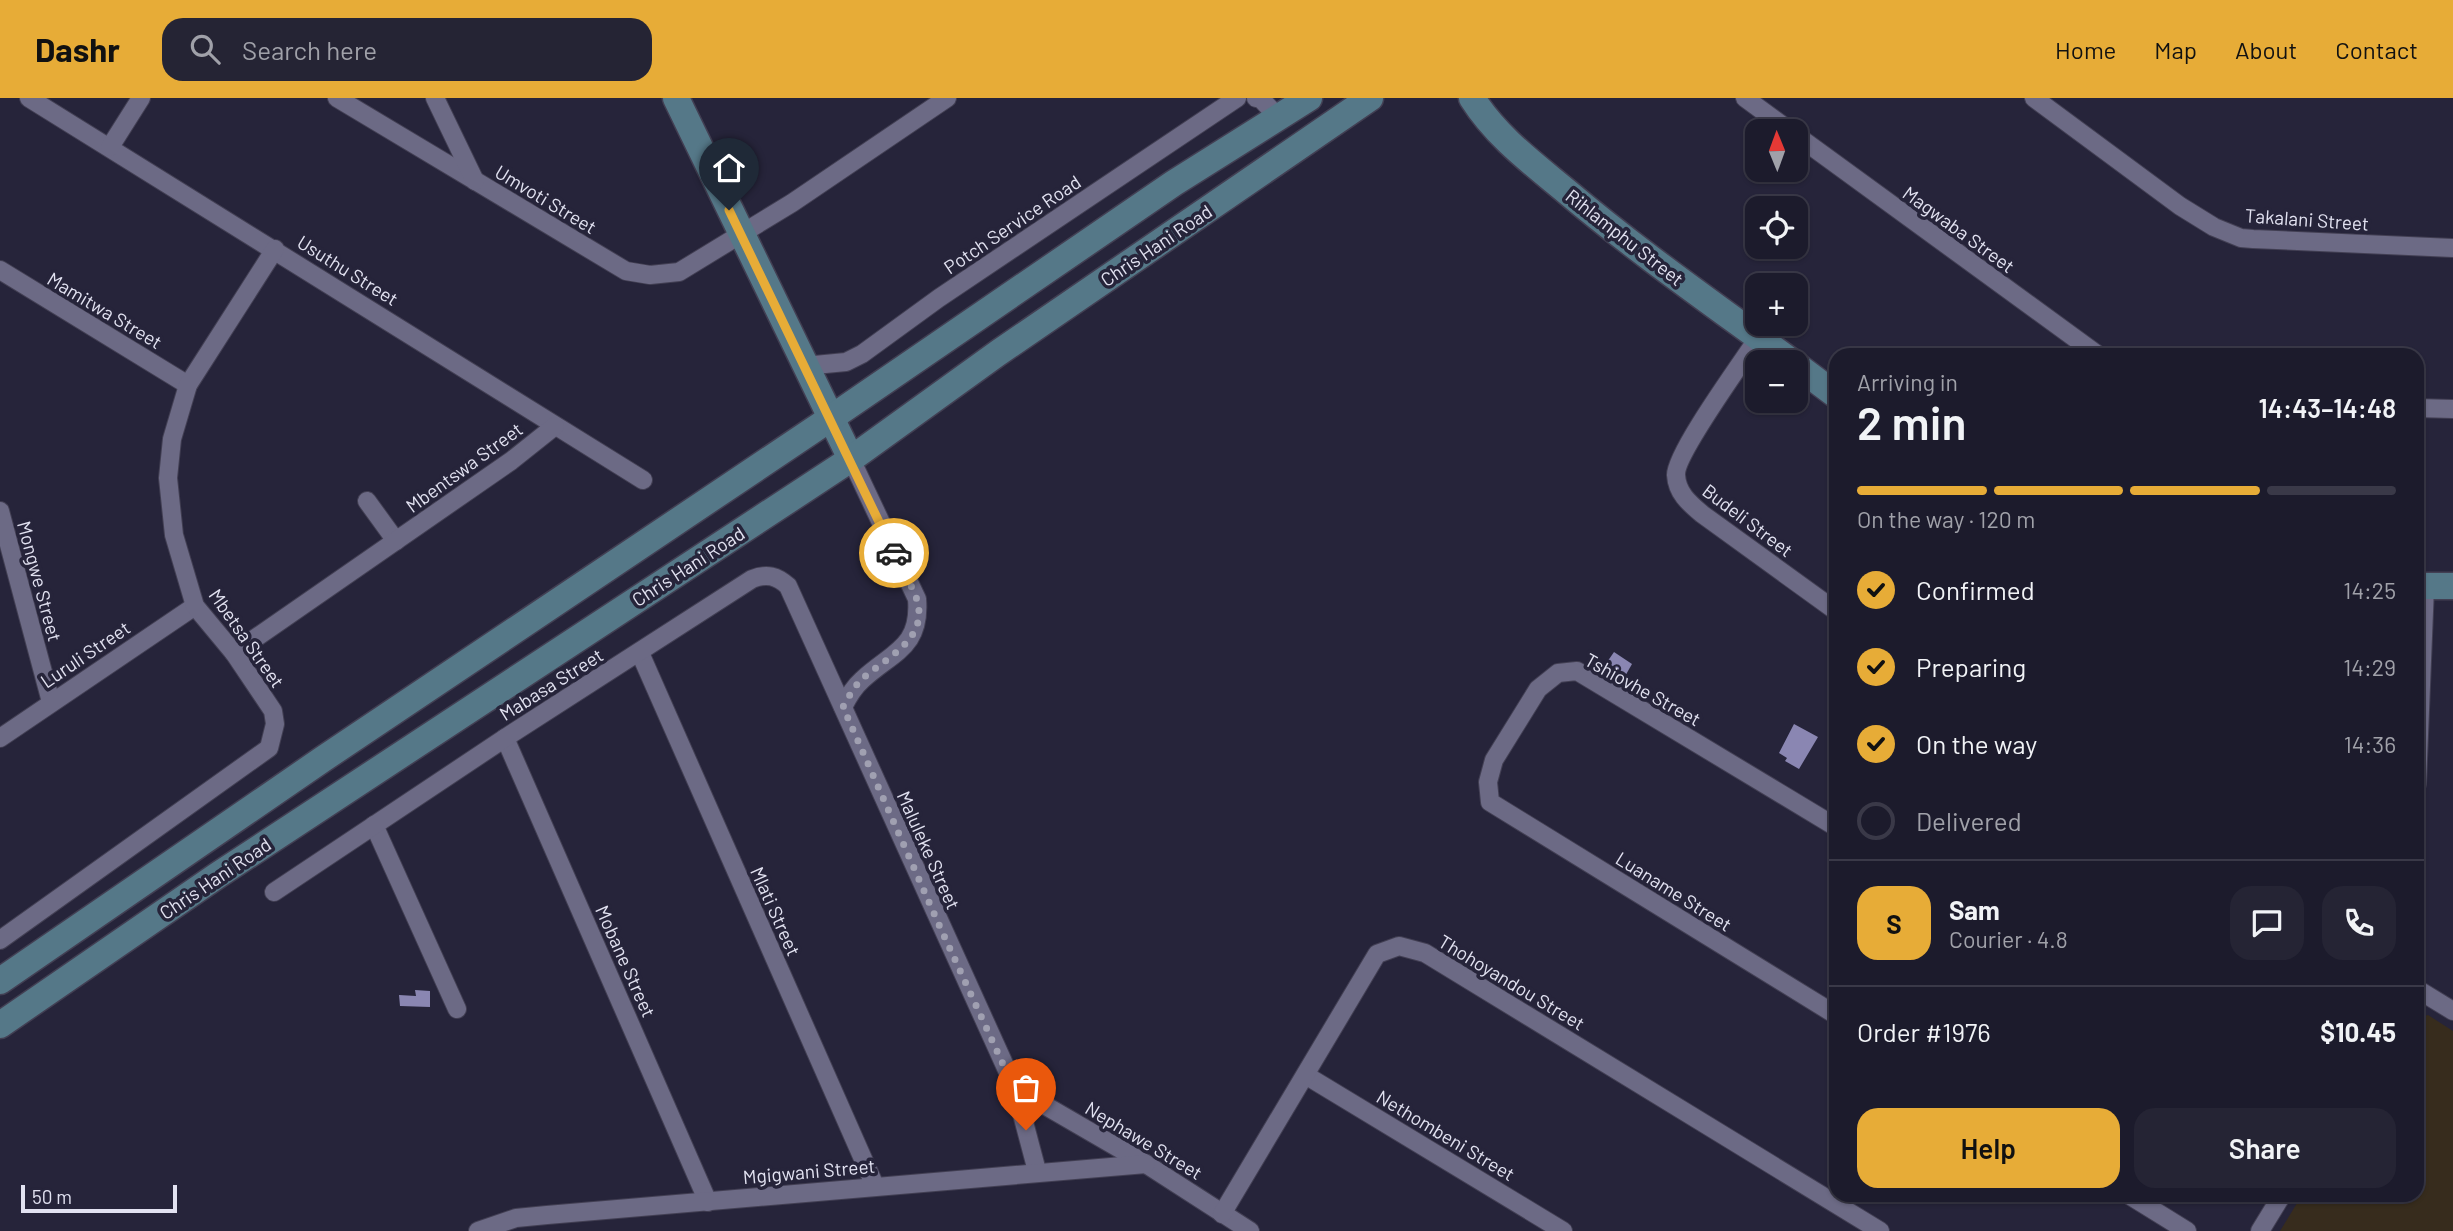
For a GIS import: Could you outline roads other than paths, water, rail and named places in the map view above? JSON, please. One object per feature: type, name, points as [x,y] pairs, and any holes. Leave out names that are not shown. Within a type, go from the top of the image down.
[{"type":"main road","points":[[676,98],[851,459]]},
{"type":"main road","name":"Chris Hani Road","points":[[0,1025],[218,875],[851,459],[998,353],[1370,98]]},
{"type":"main road","name":"Rihlamphu Street","points":[[1472,98],[1486,120],[1526,158],[1604,223],[1775,350]]},
{"type":"main road","name":"Chris Hani Road","points":[[0,981],[357,735],[831,418],[1174,183],[1305,100]]},
{"type":"main road","name":"Rihlamphu Street","points":[[1808,374],[1829,390]]},
{"type":"main road","points":[[2424,585],[2453,586]]},
{"type":"street","name":"Usuthu Street","points":[[29,98],[643,480]]},
{"type":"street","points":[[110,147],[141,98]]},
{"type":"street","name":"Umvoti Street","points":[[337,98],[591,251],[638,275],[679,272],[947,98]]},
{"type":"street","points":[[435,98],[475,181]]},
{"type":"street","name":"Potch Service Road","points":[[804,366],[830,366],[862,354],[939,298],[1237,98]]},
{"type":"street","points":[[1256,98],[1261,99],[1278,117]]},
{"type":"street","points":[[1745,98],[1774,119]]},
{"type":"street","name":"Takalani Street","points":[[2042,100],[2180,206],[2230,234],[2253,239],[2453,248]]},
{"type":"street","name":"Magwaba Street","points":[[1808,144],[2088,348]]},
{"type":"street","name":"Mbetsa Street","points":[[0,940],[269,748],[275,724],[273,711],[234,653],[195,606],[174,535],[168,478],[172,439],[188,385],[275,249]]},
{"type":"street","name":"Mamitwa Street","points":[[0,270],[188,385]]},
{"type":"street","name":"Budeli Street","points":[[1758,338],[1677,464],[1679,489],[1687,501],[1702,514],[1829,606]]},
{"type":"street","points":[[2424,408],[2453,409]]},
{"type":"street","name":"Mbentswa Street","points":[[234,653],[511,461],[555,426]]},
{"type":"street","points":[[843,707],[860,681],[906,646],[912,637],[918,612],[917,599],[851,459]]},
{"type":"street","points":[[367,501],[396,541]]},
{"type":"street","name":"Mongwe Street","points":[[0,511],[7,564],[51,702]]},
{"type":"street","name":"Maluleke Street","points":[[752,579],[770,575],[788,586],[1014,1088],[1037,1171]]},
{"type":"street","name":"Mabasa Street","points":[[274,892],[505,738],[752,579]]},
{"type":"street","name":"Luruli Street","points":[[0,738],[195,606]]},
{"type":"street","name":"Mlati Street","points":[[640,653],[874,1186]]},
{"type":"street","name":"Tshiovhe Street","points":[[1490,802],[1488,782],[1494,760],[1538,689],[1558,673],[1577,671],[1829,823]]},
{"type":"street","name":"Mobane Street","points":[[505,738],[708,1202]]},
{"type":"street","name":"Luaname Street","points":[[1490,802],[1829,1011]]},
{"type":"street","points":[[374,825],[457,1009]]},
{"type":"street","name":"Thohoyandou Street","points":[[1222,1214],[1307,1076],[1377,954],[1391,948],[1409,947],[1437,960],[1829,1200]]},
{"type":"street","points":[[2424,993],[2453,1011]]},
{"type":"street","name":"Nethombeni Street","points":[[1307,1076],[1563,1231]]},
{"type":"street","name":"Nephawe Street","points":[[1014,1088],[1146,1164],[1250,1231]]},
{"type":"street","name":"Mgigwani Street","points":[[478,1231],[516,1219],[1037,1171],[1146,1164]]},
{"type":"street","name":"Thohoyandou Street","points":[[1833,1202],[1880,1231]]},
{"type":"street","points":[[2140,1202],[2187,1231]]},
{"type":"street","points":[[2260,1231],[2278,1202]]}]
